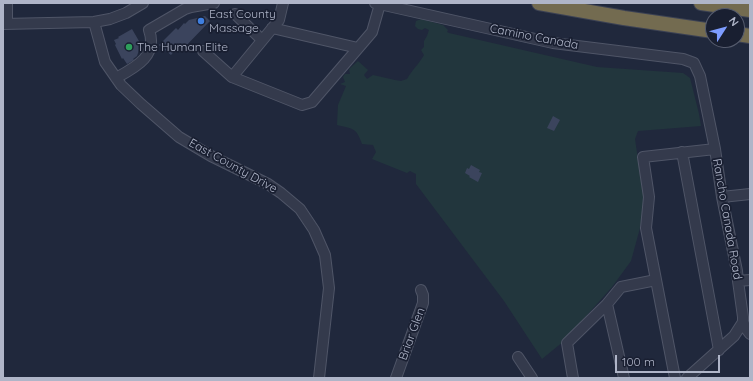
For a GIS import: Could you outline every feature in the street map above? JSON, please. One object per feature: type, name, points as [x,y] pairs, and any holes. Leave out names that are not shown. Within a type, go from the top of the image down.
[{"type":"highway","points":[[539,3],[624,18],[705,30]]},
{"type":"highway","points":[[701,3],[750,10]]},
{"type":"street","points":[[8,3],[5,24],[94,22],[126,13],[143,3]]},
{"type":"street","points":[[116,78],[142,62],[151,48],[152,38],[149,30],[190,5],[214,3]]},
{"type":"street","points":[[232,77],[279,20],[283,3]]},
{"type":"street","points":[[203,51],[232,77],[302,105],[312,102],[372,32],[378,4]]},
{"type":"street","name":"Camino Canada","points":[[378,4],[553,43],[683,59],[694,63]]},
{"type":"street","points":[[234,14],[262,40]]},
{"type":"street","name":"East County Drive","points":[[94,22],[105,62],[121,85],[141,104],[179,137],[211,156],[268,184],[281,193],[300,209],[314,230],[325,255],[329,288],[319,378]]},
{"type":"street","points":[[272,28],[358,48]]},
{"type":"street","name":"Rancho Canada Road","points":[[694,63],[700,76],[715,149],[722,197],[737,271],[743,322]]},
{"type":"street","points":[[675,378],[646,228],[649,198],[643,157],[715,149]]},
{"type":"street","points":[[682,152],[719,350]]},
{"type":"street","points":[[722,197],[750,194]]},
{"type":"street","points":[[573,378],[567,343],[607,304],[621,287],[656,280]]},
{"type":"street","points":[[738,281],[750,280]]},
{"type":"street","name":"Briar Glen","points":[[396,378],[423,303],[423,295],[421,290]]},
{"type":"street","points":[[607,304],[624,378]]},
{"type":"street","points":[[687,378],[734,336],[743,322]]},
{"type":"street","points":[[743,322],[750,334]]},
{"type":"street","points":[[518,357],[532,378]]},
{"type":"shaded area","points":[[421,19],[443,25],[449,33],[597,67],[683,73],[690,78],[701,126],[638,131],[635,139],[644,207],[631,261],[612,287],[564,341],[542,359],[504,301],[416,184],[416,174],[410,171],[407,173],[372,159],[376,152],[373,145],[362,144],[356,132],[347,127],[337,125],[338,105],[346,86],[340,84],[345,82],[343,77],[345,74],[350,74],[349,69],[358,61],[368,70],[364,75],[367,79],[373,75],[401,81],[407,79],[424,55],[421,50],[424,47],[424,41],[429,30],[425,28],[422,30],[418,29],[415,26],[416,21]]},
{"type":"building","points":[[205,16],[210,21],[180,52],[176,49],[171,55],[159,45],[176,28],[178,30],[189,20]]},
{"type":"building","name":"The Human Elite","points":[[132,29],[143,48],[139,50],[137,56],[133,59],[134,60],[127,64],[123,58],[122,59],[114,40]]},
{"type":"building","points":[[553,116],[560,120],[554,131],[547,128]]},
{"type":"building","points":[[471,165],[480,170],[479,172],[482,173],[478,182],[465,173],[467,168],[469,169]]},
{"type":"place","name":"East County Massage","points":[[201,21]]},
{"type":"place","name":"The Human Elite","points":[[129,47]]}]
